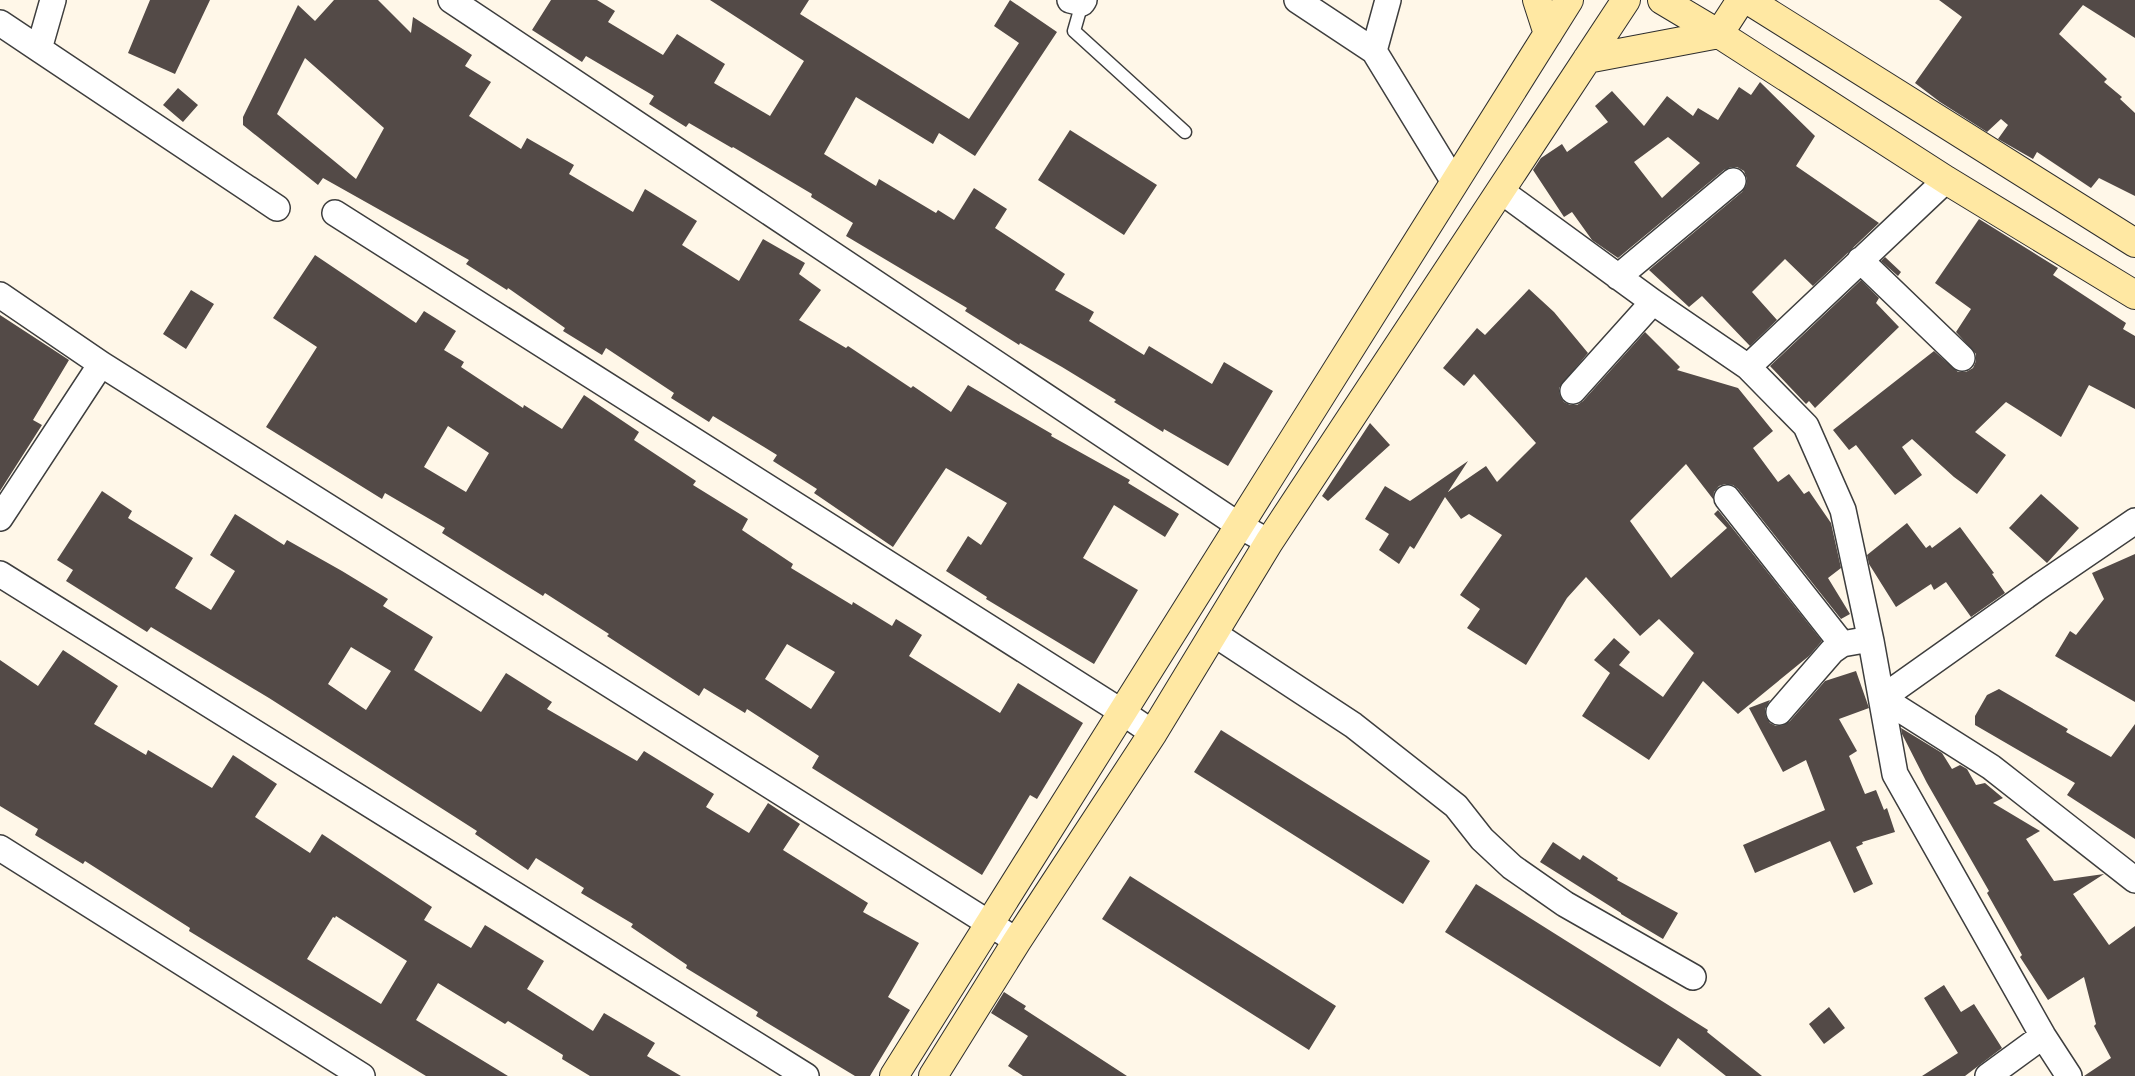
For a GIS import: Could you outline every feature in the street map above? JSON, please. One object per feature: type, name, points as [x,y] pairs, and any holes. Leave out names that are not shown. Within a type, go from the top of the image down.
[{"type":"street","points":[[39,49],[53,0]]},
{"type":"street","points":[[451,0],[1240,526],[1268,542]]},
{"type":"street","points":[[1297,0],[1374,52],[1454,182]]},
{"type":"street","points":[[1374,52],[1388,0]]},
{"type":"street","points":[[1537,0],[1548,34]]},
{"type":"street","points":[[894,1076],[1569,0]]},
{"type":"street","points":[[932,1076],[1017,941],[1153,733],[1268,542],[1626,0]]},
{"type":"street","points":[[1662,0],[1719,34],[1946,180],[2135,295]]},
{"type":"street","points":[[1587,59],[1719,34],[1742,0]]},
{"type":"street","points":[[1748,0],[2135,243]]},
{"type":"street","points":[[0,23],[277,208]]},
{"type":"street","points":[[1748,367],[1946,180]]},
{"type":"street","points":[[1618,277],[1733,181]]},
{"type":"street","points":[[1501,191],[1653,302],[1748,367],[1806,426],[1843,510],[1871,641],[1895,774],[2043,1036],[2069,1076]]},
{"type":"street","points":[[336,213],[1153,733]]},
{"type":"street","points":[[1860,260],[1962,358]]},
{"type":"street","points":[[0,295],[101,364],[990,922],[1017,941]]},
{"type":"street","points":[[1573,391],[1653,302]]},
{"type":"street","points":[[0,518],[101,364]]},
{"type":"street","points":[[1727,498],[1842,644]]},
{"type":"street","points":[[1882,698],[2045,582],[2135,521]]},
{"type":"street","points":[[0,574],[806,1076]]},
{"type":"street","points":[[1214,633],[1353,726],[1456,806],[1482,839],[1512,866],[1565,904],[1693,977]]},
{"type":"street","points":[[1779,712],[1832,651],[1842,644],[1871,641]]},
{"type":"street","points":[[1882,698],[1991,767],[2135,880]]},
{"type":"street","points":[[0,848],[362,1076]]},
{"type":"street","points":[[1988,1076],[2043,1036]]},
{"type":"lane","points":[[1079,1],[1074,31],[1185,132]]},
{"type":"building","points":[[150,0],[210,0],[175,74],[128,53]]},
{"type":"building","points":[[334,0],[378,0],[411,33],[413,17],[472,55],[465,66],[491,82],[469,116],[521,149],[527,138],[574,165],[569,174],[633,212],[645,189],[697,221],[682,245],[739,281],[763,239],[805,263],[799,274],[821,290],[799,320],[846,348],[848,346],[951,412],[968,385],[1052,434],[1051,436],[1130,480],[1128,483],[1179,514],[1165,537],[1114,505],[1083,558],[1138,590],[1094,664],[986,599],[987,597],[946,571],[968,536],[981,545],[1007,503],[946,468],[893,547],[814,493],[817,489],[773,461],[777,455],[713,416],[709,422],[671,398],[674,393],[606,348],[602,355],[563,331],[565,328],[508,288],[507,290],[466,264],[469,260],[323,178],[318,185],[243,125],[243,117],[298,5],[315,21]],"holes":[[[305,58],[384,128],[356,179],[277,114]]]},
{"type":"building","points":[[551,0],[597,0],[615,11],[608,22],[663,55],[677,34],[725,64],[714,83],[770,116],[804,61],[710,0],[809,0],[800,14],[969,119],[1019,43],[994,26],[1010,0],[1057,32],[975,156],[939,133],[933,144],[856,97],[824,154],[876,186],[879,179],[936,213],[938,210],[954,220],[974,188],[1007,209],[995,228],[1065,274],[1055,290],[1094,312],[1089,321],[1144,355],[1149,346],[1212,384],[1224,362],[1273,391],[1228,466],[1164,429],[1163,432],[1114,402],[1116,400],[1020,343],[1019,345],[965,311],[967,308],[846,236],[853,223],[811,197],[812,194],[689,123],[686,127],[649,104],[654,96],[586,56],[582,62],[532,30]]},
{"type":"building","points":[[1939,0],[2135,0],[2135,38],[2083,5],[2059,34],[2107,79],[2104,82],[2122,97],[2120,99],[2135,113],[2135,196],[2099,178],[2091,188],[2037,152],[2033,159],[1998,139],[2008,125],[2001,119],[1987,132],[1940,102],[1915,83],[1962,17]]},
{"type":"building","points":[[1760,82],[1815,136],[1796,166],[1879,223],[1813,286],[1785,259],[1752,292],[1777,320],[1750,346],[1702,296],[1689,307],[1649,270],[1742,192],[1746,186],[1747,179],[1744,171],[1737,167],[1724,170],[1618,258],[1592,240],[1572,212],[1564,217],[1533,170],[1541,158],[1562,144],[1567,152],[1608,122],[1595,106],[1612,91],[1644,126],[1667,96],[1693,116],[1698,108],[1718,120],[1739,87],[1751,95]],"holes":[[[1668,137],[1700,163],[1662,198],[1634,162]]]},
{"type":"building","points":[[178,88],[198,105],[183,122],[163,105]]},
{"type":"building","points":[[1070,130],[1157,185],[1124,235],[1038,180]]},
{"type":"building","points":[[1979,219],[2058,268],[2053,275],[2126,323],[2123,329],[2135,336],[2135,409],[2089,385],[2061,437],[2006,402],[1975,432],[2006,455],[1977,494],[1954,477],[1912,439],[1902,447],[1922,475],[1895,495],[1856,445],[1849,450],[1833,430],[1934,351],[1958,372],[1966,372],[1973,368],[1976,354],[1956,332],[1971,309],[1935,283]]},
{"type":"building","points":[[315,255],[416,323],[424,311],[456,331],[444,350],[464,362],[461,367],[523,408],[524,405],[562,429],[584,395],[639,432],[634,440],[696,481],[693,485],[748,519],[742,530],[793,564],[791,568],[852,605],[853,602],[892,626],[896,619],[922,635],[909,656],[1000,713],[1018,683],[1083,723],[1037,799],[1030,795],[982,875],[812,768],[819,756],[747,709],[745,713],[704,688],[699,696],[607,636],[609,634],[545,593],[543,596],[442,533],[445,528],[385,493],[382,499],[266,427],[317,347],[273,318]],"holes":[[[448,426],[489,453],[466,492],[424,467]],[[787,644],[835,672],[811,709],[765,679]]]},
{"type":"building","points":[[1885,257],[1901,272],[1898,276],[1881,261]]},
{"type":"building","points":[[1861,280],[1879,298],[1876,303],[1899,327],[1815,408],[1809,401],[1806,404],[1770,366]]},
{"type":"building","points":[[1529,289],[1554,312],[1588,353],[1559,388],[1560,396],[1564,402],[1570,405],[1577,405],[1583,401],[1645,332],[1680,367],[1677,370],[1738,388],[1773,431],[1753,448],[1778,482],[1789,474],[1804,494],[1809,491],[1831,523],[1841,568],[1828,578],[1850,614],[1841,619],[1733,485],[1725,484],[1719,486],[1714,492],[1713,499],[1686,464],[1630,521],[1671,578],[1727,528],[1714,514],[1718,510],[1822,641],[1809,656],[1738,714],[1703,681],[1649,760],[1582,716],[1610,673],[1594,660],[1614,638],[1630,652],[1619,665],[1663,697],[1694,653],[1659,619],[1640,636],[1586,577],[1567,598],[1526,665],[1467,628],[1480,609],[1460,595],[1502,535],[1469,514],[1461,519],[1445,497],[1414,549],[1410,546],[1399,564],[1379,550],[1389,534],[1365,519],[1385,486],[1410,501],[1468,461],[1448,492],[1486,466],[1497,482],[1536,443],[1474,374],[1464,386],[1443,368],[1477,328],[1485,335]]},
{"type":"building","points":[[191,290],[214,304],[186,349],[163,334]]},
{"type":"building","points":[[0,315],[69,360],[33,420],[42,425],[0,491]]},
{"type":"building","points":[[1370,423],[1390,445],[1328,501],[1322,496]]},
{"type":"building","points":[[102,491],[132,511],[128,518],[193,558],[175,588],[211,610],[235,571],[210,555],[235,514],[284,545],[287,540],[388,599],[383,606],[433,637],[414,670],[481,712],[506,673],[552,702],[547,709],[637,761],[644,751],[714,794],[706,807],[749,833],[768,803],[800,824],[783,850],[868,903],[863,912],[919,943],[888,997],[910,1010],[870,1076],[855,1076],[756,1016],[758,1012],[686,968],[687,965],[631,927],[633,924],[581,893],[584,888],[536,858],[528,870],[475,834],[477,831],[269,698],[151,627],[147,632],[66,581],[73,570],[57,560]],"holes":[[[351,647],[391,671],[366,710],[328,684]]]},
{"type":"building","points":[[2041,494],[2079,528],[2047,563],[2009,528]]},
{"type":"building","points":[[1907,523],[1926,548],[1930,545],[1932,548],[1960,527],[1994,573],[1992,574],[2005,593],[1971,617],[1946,582],[1934,590],[1931,584],[1896,607],[1869,564],[1867,555]]},
{"type":"building","points":[[2135,554],[2135,702],[2055,656],[2070,631],[2076,635],[2104,599],[2092,573]]},
{"type":"building","points":[[63,650],[118,686],[94,724],[146,755],[148,750],[212,788],[233,755],[277,784],[255,817],[310,853],[322,834],[432,907],[424,920],[471,948],[485,925],[544,961],[527,989],[593,1031],[604,1013],[655,1043],[647,1056],[681,1076],[590,1076],[562,1059],[563,1055],[508,1021],[505,1024],[438,983],[416,1020],[508,1076],[426,1076],[189,931],[190,928],[85,861],[83,864],[35,835],[38,829],[0,806],[0,660],[38,686]],"holes":[[[336,916],[407,961],[381,1004],[307,959],[333,917],[335,918]]]},
{"type":"building","points":[[1856,671],[1869,708],[1839,719],[1857,751],[1849,756],[1865,794],[1876,790],[1884,810],[1887,808],[1895,832],[1862,842],[1863,844],[1856,847],[1873,884],[1854,893],[1830,841],[1755,873],[1743,845],[1825,810],[1806,760],[1783,772],[1749,708],[1770,700],[1765,709],[1766,717],[1770,723],[1776,726],[1784,725],[1790,721],[1825,681]]},
{"type":"building","points":[[1999,689],[2068,729],[2066,732],[2111,757],[2135,724],[2135,839],[2067,795],[2075,783],[1975,725],[1975,716],[1987,695]]},
{"type":"building","points":[[1901,728],[1942,753],[1952,769],[1960,765],[1967,769],[1976,785],[1985,783],[2003,798],[1993,803],[2040,831],[2026,839],[2054,881],[2104,874],[2073,894],[2109,945],[2135,926],[2135,1076],[2084,1076],[2111,1058],[2094,1026],[2096,1024],[2084,977],[2048,1000],[2020,957],[2022,955],[1987,893],[1989,891],[1927,783],[1902,734]]},
{"type":"building","points":[[1221,730],[1430,861],[1403,904],[1194,772]]},
{"type":"building","points":[[1553,842],[1580,860],[1583,855],[1618,878],[1617,880],[1678,913],[1663,939],[1540,862]]},
{"type":"building","points":[[1130,876],[1336,1006],[1309,1050],[1102,919]]},
{"type":"building","points":[[1476,884],[1708,1030],[1707,1032],[1762,1076],[1726,1076],[1678,1038],[1660,1067],[1445,932]]},
{"type":"building","points":[[1944,985],[1961,1012],[1974,1004],[2002,1048],[1965,1076],[1922,1076],[1958,1053],[1924,998]]},
{"type":"building","points":[[1004,992],[1026,1006],[1024,1009],[1127,1076],[1023,1076],[1008,1066],[1028,1036],[991,1013]]},
{"type":"building","points":[[1829,1007],[1845,1028],[1824,1044],[1809,1024]]}]
